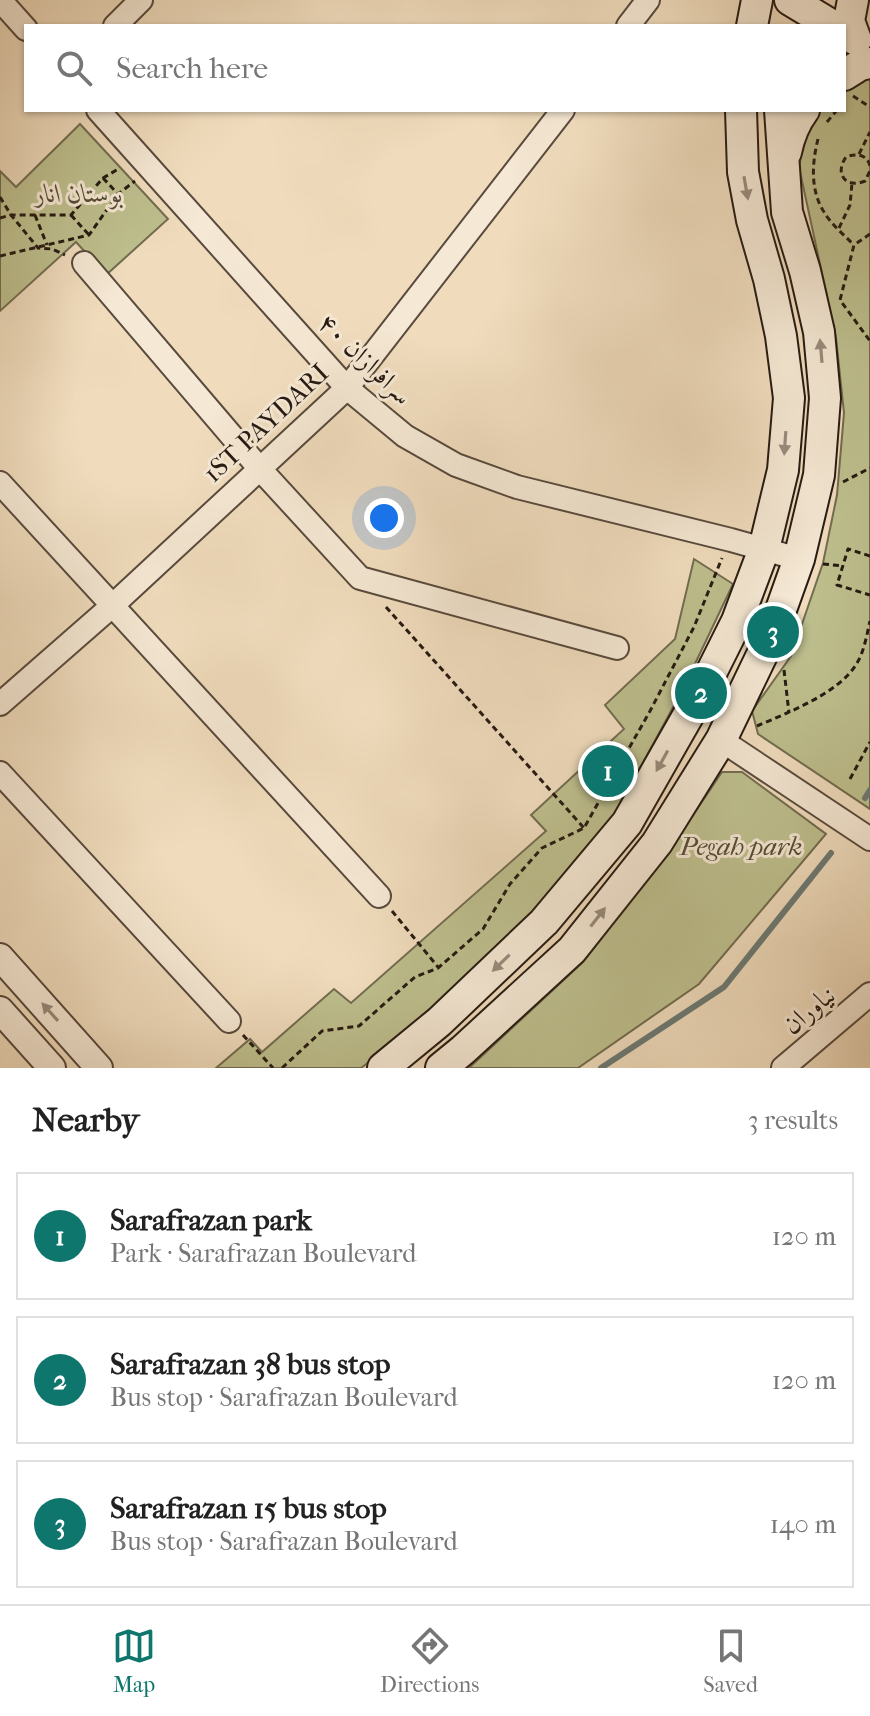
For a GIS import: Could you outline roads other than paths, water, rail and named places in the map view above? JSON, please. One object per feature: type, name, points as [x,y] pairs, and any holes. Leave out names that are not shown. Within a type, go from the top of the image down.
[{"type":"main road","points":[[752,24],[757,0]]},
{"type":"main road","points":[[846,74],[860,65],[849,21],[853,0]]},
{"type":"main road","points":[[790,7],[822,24]]},
{"type":"main road","points":[[383,1068],[439,1022],[544,922],[627,823],[701,693],[731,633],[764,549],[783,470],[789,398],[781,336],[743,172],[741,112]]},
{"type":"main road","points":[[441,1068],[572,950],[657,843],[721,740],[773,632],[799,559],[819,475],[825,398],[819,332],[787,212],[780,112]]},
{"type":"main road","points":[[783,170],[788,143],[798,118],[817,122]]},
{"type":"street","points":[[0,0],[24,27]]},
{"type":"street","points":[[117,24],[141,0]]},
{"type":"street","points":[[630,24],[648,0]]},
{"type":"street","name":"سرافرازان ۴۰","points":[[100,112],[347,388],[405,436],[456,465],[517,487],[799,559]]},
{"type":"street","name":"1ST PAYDARI","points":[[0,704],[112,606],[347,388],[561,112]]},
{"type":"street","points":[[84,263],[260,469],[360,578],[617,648]]},
{"type":"street","points":[[0,483],[379,896]]},
{"type":"street","points":[[721,740],[870,839]]},
{"type":"street","points":[[0,773],[229,1021]]},
{"type":"street","points":[[0,957],[99,1068]]},
{"type":"street","name":"نیاوران","points":[[783,1068],[870,994]]},
{"type":"street","points":[[0,1010],[52,1068]]},
{"type":"waterway","points":[[865,798],[870,790]]},
{"type":"waterway","points":[[601,1068],[724,987],[831,853]]},
{"type":"place","name":"Sarafrazan 15 bus stop","points":[[773,632]]},
{"type":"place","name":"Sarafrazan 38 bus stop","points":[[701,693]]},
{"type":"place","name":"Sarafrazan park","points":[[608,771]]},
{"type":"park label","name":"بوستان انار","points":[[79,193]]},
{"type":"park label","name":"Pegah park","points":[[741,846]]}]
